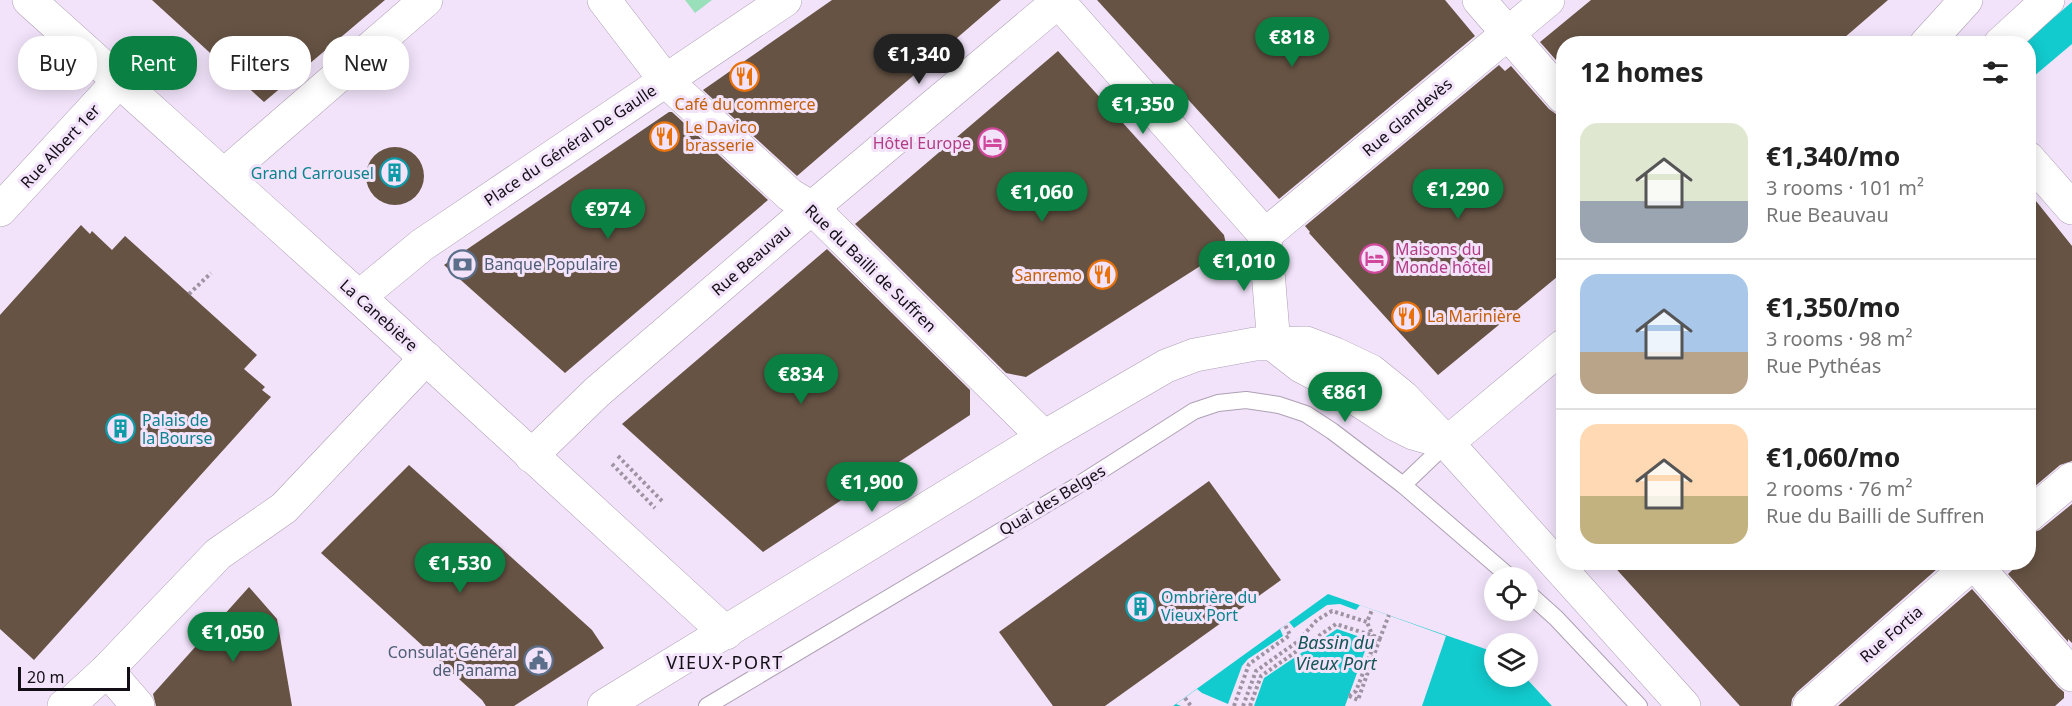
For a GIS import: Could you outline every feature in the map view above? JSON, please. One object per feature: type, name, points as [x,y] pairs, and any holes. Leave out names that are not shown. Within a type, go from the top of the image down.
[{"type":"street","name":"La Canebière","points":[[29,0],[109,72]]},
{"type":"street","points":[[224,175],[426,0]]},
{"type":"street","name":"Place du Général De Gaulle","points":[[604,0],[666,81]]},
{"type":"street","name":"Place du Général De Gaulle","points":[[359,297],[422,245],[785,0]]},
{"type":"street","points":[[1058,0],[1265,235],[1274,345]]},
{"type":"street","name":"Rue Beauvau","points":[[531,456],[597,392],[1058,0]]},
{"type":"street","points":[[1479,0],[1556,89]]},
{"type":"street","name":"Rue Glandevès","points":[[1265,235],[1548,0]]},
{"type":"street","points":[[1933,36],[1966,0]]},
{"type":"street","points":[[2009,36],[2048,0]]},
{"type":"street","name":"Rue du Bailli de Suffren","points":[[666,81],[790,195],[812,208],[1044,437]]},
{"type":"street","name":"Rue Albert 1er","points":[[0,210],[111,90]]},
{"type":"street","name":"La Canebière","points":[[129,90],[726,633]]},
{"type":"street","points":[[2036,167],[2072,208]]},
{"type":"street","points":[[604,706],[1044,437],[1166,366],[1195,355],[1255,344],[1306,343],[1371,371],[1403,397],[1447,442],[1556,563]]},
{"type":"street","points":[[1447,442],[1556,352]]},
{"type":"street","points":[[64,706],[70,704],[107,670],[218,554],[284,508],[426,358]]},
{"type":"street","points":[[2036,509],[2072,479]]},
{"type":"street","points":[[1562,570],[1684,706]]},
{"type":"street","name":"Rue Fortia","points":[[1809,706],[1965,570]]},
{"type":"street","points":[[1979,570],[2072,675]]},
{"type":"street","points":[[107,670],[138,706]]},
{"type":"lane","name":"Quai des Belges","points":[[707,706],[1075,487],[1194,411],[1218,403],[1246,400],[1279,405],[1306,414],[1402,485],[1498,567]]},
{"type":"lane","points":[[1402,485],[1447,442]]},
{"type":"lane","points":[[1538,602],[1639,706]]},
{"type":"path","points":[[189,294],[211,273]]},
{"type":"path","points":[[618,456],[662,501]]},
{"type":"path","points":[[612,464],[655,508]]},
{"type":"path","points":[[1372,610],[1367,622],[1375,642],[1356,691],[1349,696],[1358,700],[1389,615]]},
{"type":"path","points":[[1243,706],[1256,670],[1297,642],[1317,620],[1332,611],[1367,622]]},
{"type":"path","points":[[1250,706],[1261,676],[1336,624],[1380,638]]},
{"type":"path","points":[[1234,706],[1249,664],[1290,635],[1285,626]]},
{"type":"path","points":[[1185,698],[1191,706]]},
{"type":"shaded area","points":[[685,0],[712,0],[695,13]]},
{"type":"water","points":[[2072,2],[2072,44],[2036,74],[2036,36],[2032,36]]},
{"type":"water","name":"Bassin du Vieux Port","points":[[1328,594],[1484,649],[1484,687],[1534,687],[1552,706],[1173,706]]},
{"type":"pier","points":[[1340,604],[1356,610],[1360,605],[1446,636],[1422,706],[1345,706],[1369,640],[1337,629],[1264,678],[1254,706],[1181,706],[1176,704],[1197,689],[1228,704],[1242,666],[1248,659],[1283,636],[1280,629],[1289,622],[1294,628],[1327,605]]},
{"type":"building","points":[[152,0],[385,0],[342,36],[323,36],[323,52],[311,62],[311,36],[209,36],[209,52],[197,41],[197,36],[192,36]]},
{"type":"building","points":[[832,0],[1001,0],[797,176],[703,90]]},
{"type":"building","points":[[1097,0],[1445,0],[1475,36],[1279,199]]},
{"type":"building","points":[[1591,0],[1888,0],[1846,36],[1556,36],[1556,60],[1540,42]]},
{"type":"building","points":[[1058,51],[1224,235],[1227,249],[1026,377],[1006,373],[855,224]]},
{"type":"building","points":[[1499,65],[1505,71],[1511,66],[1556,114],[1556,278],[1438,375],[1305,226]]},
{"type":"building","points":[[251,90],[278,90],[264,102]]},
{"type":"building","points":[[672,112],[768,200],[565,373],[444,265]]},
{"type":"building","name":"Grand Carrousel","points":[[389,147],[401,147],[416,155],[424,170],[424,182],[416,197],[401,205],[389,205],[374,197],[366,182],[366,170],[374,155]]},
{"type":"building","points":[[2036,201],[2072,246],[2072,461],[2060,465],[2036,485]]},
{"type":"building","name":"Palais de la Bourse","points":[[81,225],[90,234],[92,231],[112,250],[125,236],[257,355],[244,369],[265,387],[262,390],[271,397],[34,660],[0,629],[0,315]]},
{"type":"building","points":[[827,249],[970,390],[970,415],[763,552],[622,424]]},
{"type":"building","points":[[409,465],[592,630],[604,648],[514,706],[486,706],[321,553]]},
{"type":"building","name":"Ombrière du Vieux Port","points":[[1209,481],[1281,580],[1105,706],[1053,706],[999,632]]},
{"type":"building","points":[[2072,504],[2072,643],[2068,639],[2068,642],[2008,574],[2012,570],[2036,570],[2036,531]]},
{"type":"building","points":[[1617,570],[1936,570],[1797,692],[1792,699],[1791,706],[1740,706]]},
{"type":"building","points":[[249,587],[277,619],[292,706],[156,706],[153,694]]},
{"type":"building","points":[[1972,589],[2064,692],[2064,698],[2055,706],[1838,706]]},
{"type":"place","name":"Café du commerce","points":[[745,76]]},
{"type":"place","name":"Le Davico brasserie","points":[[664,136]]},
{"type":"place","name":"Hôtel Europe","points":[[992,143]]},
{"type":"place","name":"Grand Carrousel","points":[[395,173]]},
{"type":"place","name":"Maisons du Monde hôtel","points":[[1374,258]]},
{"type":"place","name":"Banque Populaire","points":[[463,264]]},
{"type":"place","name":"Sanremo","points":[[1103,275]]},
{"type":"place","name":"La Marinière","points":[[1406,316]]},
{"type":"place","name":"Palais de la Bourse","points":[[121,429]]},
{"type":"place","name":"Ombrière du Vieux Port","points":[[1140,606]]},
{"type":"place","name":"Consulat Général de Panama","points":[[538,661]]},
{"type":"district","name":"VIEUX-PORT","points":[[725,663]]}]
